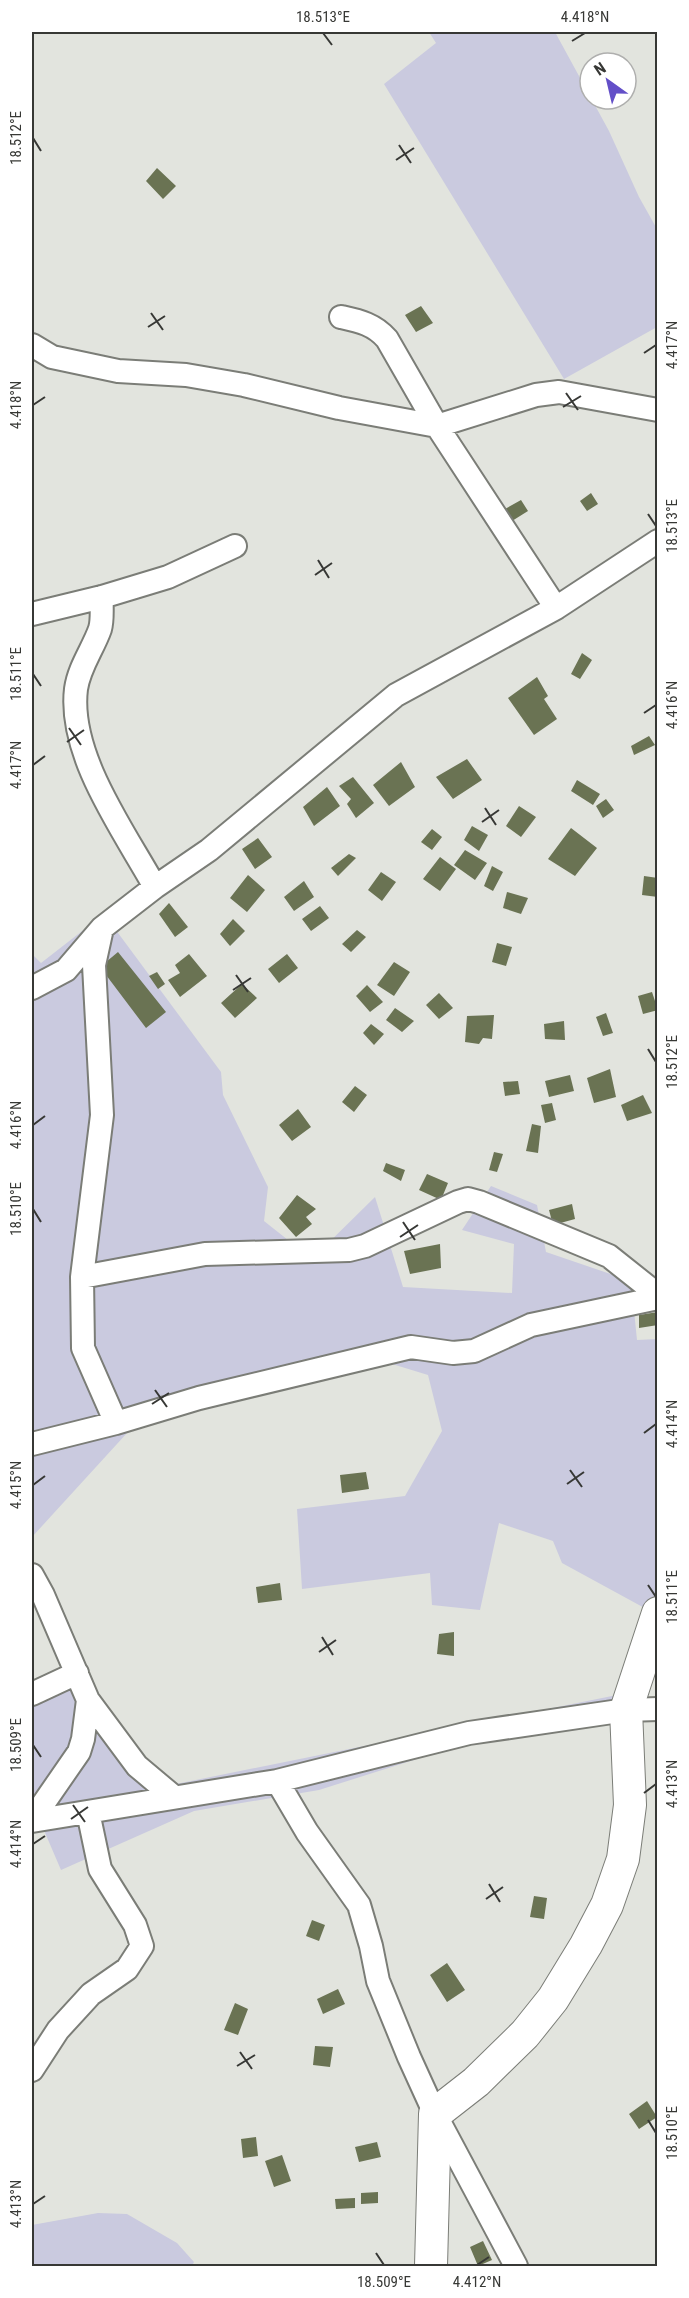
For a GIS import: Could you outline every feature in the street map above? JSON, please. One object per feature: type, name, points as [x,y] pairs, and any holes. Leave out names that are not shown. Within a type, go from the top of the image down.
[{"type":"street","points":[[340,317],[368,324],[378,329],[387,339],[437,426],[556,608]]},
{"type":"street","points":[[32,345],[52,357],[118,371],[186,375],[244,385],[339,408],[437,426],[536,394],[552,393],[657,410]]},
{"type":"street","points":[[32,988],[66,970],[102,928],[217,843],[396,695],[556,608],[657,541]]},
{"type":"street","points":[[32,614],[102,597],[168,577],[235,546]]},
{"type":"street","points":[[102,597],[100,628],[76,687],[75,717],[90,770],[155,887]]},
{"type":"street","points":[[102,928],[94,965],[102,1115],[82,1276],[83,1348],[117,1423]]},
{"type":"street","points":[[82,1276],[205,1254],[349,1250],[468,1199],[609,1256],[657,1296]]},
{"type":"street","points":[[32,1444],[117,1423],[199,1398],[411,1347],[453,1353],[474,1350],[531,1325],[657,1296]]},
{"type":"street","points":[[32,1575],[43,1595],[88,1700],[137,1766],[174,1797]]},
{"type":"street","points":[[435,2114],[476,2082],[532,2025],[558,1990],[607,1905],[623,1859],[630,1805],[626,1710],[657,1613]]},
{"type":"street","points":[[32,1694],[77,1673]]},
{"type":"street","points":[[32,1821],[79,1752],[88,1700]]},
{"type":"street","points":[[32,1821],[278,1781],[469,1733],[626,1710],[657,1709]]},
{"type":"street","points":[[278,1781],[307,1832],[359,1905],[378,1981],[409,2057],[435,2114],[516,2266]]},
{"type":"street","points":[[32,2070],[58,2030],[91,1994],[127,1969],[142,1946],[135,1924],[100,1869],[88,1812]]},
{"type":"street","points":[[431,2266],[435,2114]]},
{"type":"shaded area","points":[[429,32],[555,32],[578,74],[578,111],[598,111],[639,197],[657,229],[657,327],[564,379],[384,84],[436,43]]},
{"type":"shaded area","points":[[104,914],[221,1072],[223,1095],[268,1187],[264,1221],[312,1259],[375,1197],[403,1287],[512,1293],[514,1244],[462,1230],[491,1186],[537,1205],[546,1252],[631,1281],[637,1340],[657,1339],[658,1659],[640,1717],[461,1745],[319,1790],[194,1811],[61,1870],[43,1828],[32,1830],[32,1696],[88,1672],[116,1732],[171,1785],[617,1695],[650,1611],[562,1563],[553,1541],[499,1523],[480,1610],[432,1605],[430,1573],[302,1589],[297,1509],[405,1496],[442,1431],[428,1375],[353,1352],[138,1421],[32,1537],[32,954],[41,963]]},
{"type":"shaded area","points":[[98,2213],[127,2214],[177,2243],[194,2262],[192,2266],[32,2266],[32,2225]]},
{"type":"building","points":[[157,168],[176,186],[163,199],[146,181]]},
{"type":"building","points":[[421,306],[433,323],[416,332],[405,315]]},
{"type":"building","points":[[591,493],[598,504],[587,511],[580,501]]},
{"type":"building","points":[[521,500],[528,511],[512,521],[505,509]]},
{"type":"building","points":[[582,653],[592,660],[580,679],[571,674]]},
{"type":"building","points":[[537,677],[548,696],[544,699],[557,719],[534,735],[508,698]]},
{"type":"building","points":[[649,736],[655,745],[634,755],[631,746]]},
{"type":"building","points":[[467,759],[482,780],[453,799],[436,777]]},
{"type":"building","points":[[401,762],[415,787],[389,806],[373,785]]},
{"type":"building","points":[[353,777],[374,803],[356,818],[347,804],[351,799],[339,786]]},
{"type":"building","points":[[577,780],[600,794],[593,805],[571,791]]},
{"type":"building","points":[[327,787],[340,806],[314,826],[303,807]]},
{"type":"building","points":[[606,799],[614,810],[603,818],[596,806]]},
{"type":"building","points":[[519,806],[536,817],[521,837],[506,826]]},
{"type":"building","points":[[472,826],[488,835],[479,851],[464,840]]},
{"type":"building","points":[[571,828],[597,848],[575,876],[548,859]]},
{"type":"building","points":[[432,829],[442,837],[432,850],[421,842]]},
{"type":"building","points":[[258,838],[272,857],[255,869],[242,849]]},
{"type":"building","points":[[465,850],[487,863],[475,880],[454,865]]},
{"type":"building","points":[[349,854],[356,858],[338,876],[331,868]]},
{"type":"building","points":[[440,857],[456,869],[440,891],[423,879]]},
{"type":"building","points":[[492,866],[503,872],[493,891],[484,886]]},
{"type":"building","points":[[381,872],[396,882],[382,901],[368,890]]},
{"type":"building","points":[[248,875],[265,890],[247,912],[230,898]]},
{"type":"building","points":[[644,876],[658,878],[658,897],[642,895]]},
{"type":"building","points":[[304,881],[314,897],[294,911],[284,897]]},
{"type":"building","points":[[507,892],[528,898],[521,914],[503,908]]},
{"type":"building","points":[[169,903],[188,927],[175,937],[159,914]]},
{"type":"building","points":[[320,906],[329,918],[311,931],[302,919]]},
{"type":"building","points":[[233,919],[245,931],[230,946],[220,934]]},
{"type":"building","points":[[357,930],[366,937],[351,952],[342,944]]},
{"type":"building","points":[[497,943],[512,947],[506,966],[492,962]]},
{"type":"building","points":[[118,952],[166,1012],[146,1028],[100,967]]},
{"type":"building","points":[[189,954],[207,976],[180,997],[168,980],[180,973],[175,965]]},
{"type":"building","points":[[287,954],[298,968],[279,983],[268,969]]},
{"type":"building","points":[[394,962],[410,972],[394,996],[377,985]]},
{"type":"building","points":[[157,972],[165,984],[158,989],[149,976]]},
{"type":"building","points":[[242,984],[257,998],[235,1018],[221,1003]]},
{"type":"building","points":[[367,985],[383,1002],[370,1012],[356,996]]},
{"type":"building","points":[[652,992],[658,1010],[643,1014],[638,996]]},
{"type":"building","points":[[439,993],[453,1008],[439,1019],[426,1005]]},
{"type":"building","points":[[395,1008],[414,1021],[402,1032],[386,1020]]},
{"type":"building","points":[[606,1013],[613,1033],[603,1036],[596,1017]]},
{"type":"building","points":[[494,1015],[492,1039],[483,1038],[479,1044],[465,1042],[467,1016]]},
{"type":"building","points":[[564,1021],[565,1040],[545,1039],[544,1024]]},
{"type":"building","points":[[371,1024],[384,1034],[374,1045],[363,1033]]},
{"type":"building","points":[[610,1069],[616,1097],[594,1103],[587,1078]]},
{"type":"building","points":[[570,1075],[574,1091],[549,1097],[545,1081]]},
{"type":"building","points":[[518,1081],[520,1094],[505,1096],[503,1082]]},
{"type":"building","points":[[355,1086],[367,1095],[354,1112],[342,1102]]},
{"type":"building","points":[[643,1095],[652,1113],[627,1121],[621,1105]]},
{"type":"building","points":[[552,1103],[556,1120],[545,1123],[541,1105]]},
{"type":"building","points":[[298,1109],[311,1127],[292,1141],[279,1125]]},
{"type":"building","points":[[532,1124],[541,1126],[538,1153],[526,1151]]},
{"type":"building","points":[[494,1152],[503,1154],[497,1172],[489,1170]]},
{"type":"building","points":[[386,1163],[405,1170],[401,1181],[383,1171]]},
{"type":"building","points":[[427,1174],[448,1183],[441,1200],[419,1190]]},
{"type":"building","points":[[297,1195],[316,1209],[306,1217],[312,1224],[296,1237],[279,1218]]},
{"type":"building","points":[[572,1204],[575,1219],[553,1225],[549,1210]]},
{"type":"building","points":[[440,1244],[441,1268],[410,1274],[404,1251]]},
{"type":"building","points":[[658,1312],[658,1325],[639,1328],[639,1315]]},
{"type":"building","points":[[366,1472],[369,1489],[342,1493],[340,1475]]},
{"type":"building","points":[[280,1583],[282,1600],[258,1603],[256,1587]]},
{"type":"building","points":[[454,1632],[454,1656],[437,1654],[439,1634]]},
{"type":"building","points":[[534,1896],[547,1898],[544,1919],[530,1917]]},
{"type":"building","points":[[312,1920],[325,1925],[319,1941],[306,1936]]},
{"type":"building","points":[[447,1963],[465,1990],[447,2002],[430,1975]]},
{"type":"building","points":[[338,1989],[345,2004],[323,2014],[317,1999]]},
{"type":"building","points":[[235,2003],[248,2009],[238,2035],[224,2030]]},
{"type":"building","points":[[315,2046],[333,2047],[330,2067],[313,2065]]},
{"type":"building","points":[[647,2101],[657,2117],[639,2129],[629,2114]]},
{"type":"building","points":[[256,2137],[258,2156],[243,2158],[241,2139]]},
{"type":"building","points":[[377,2142],[381,2157],[359,2162],[355,2147]]},
{"type":"building","points":[[282,2155],[291,2181],[274,2187],[265,2161]]},
{"type":"building","points":[[378,2192],[378,2203],[361,2204],[361,2193]]},
{"type":"building","points":[[355,2198],[355,2208],[336,2209],[335,2199]]},
{"type":"building","points":[[483,2241],[492,2260],[478,2266],[470,2247]]}]
